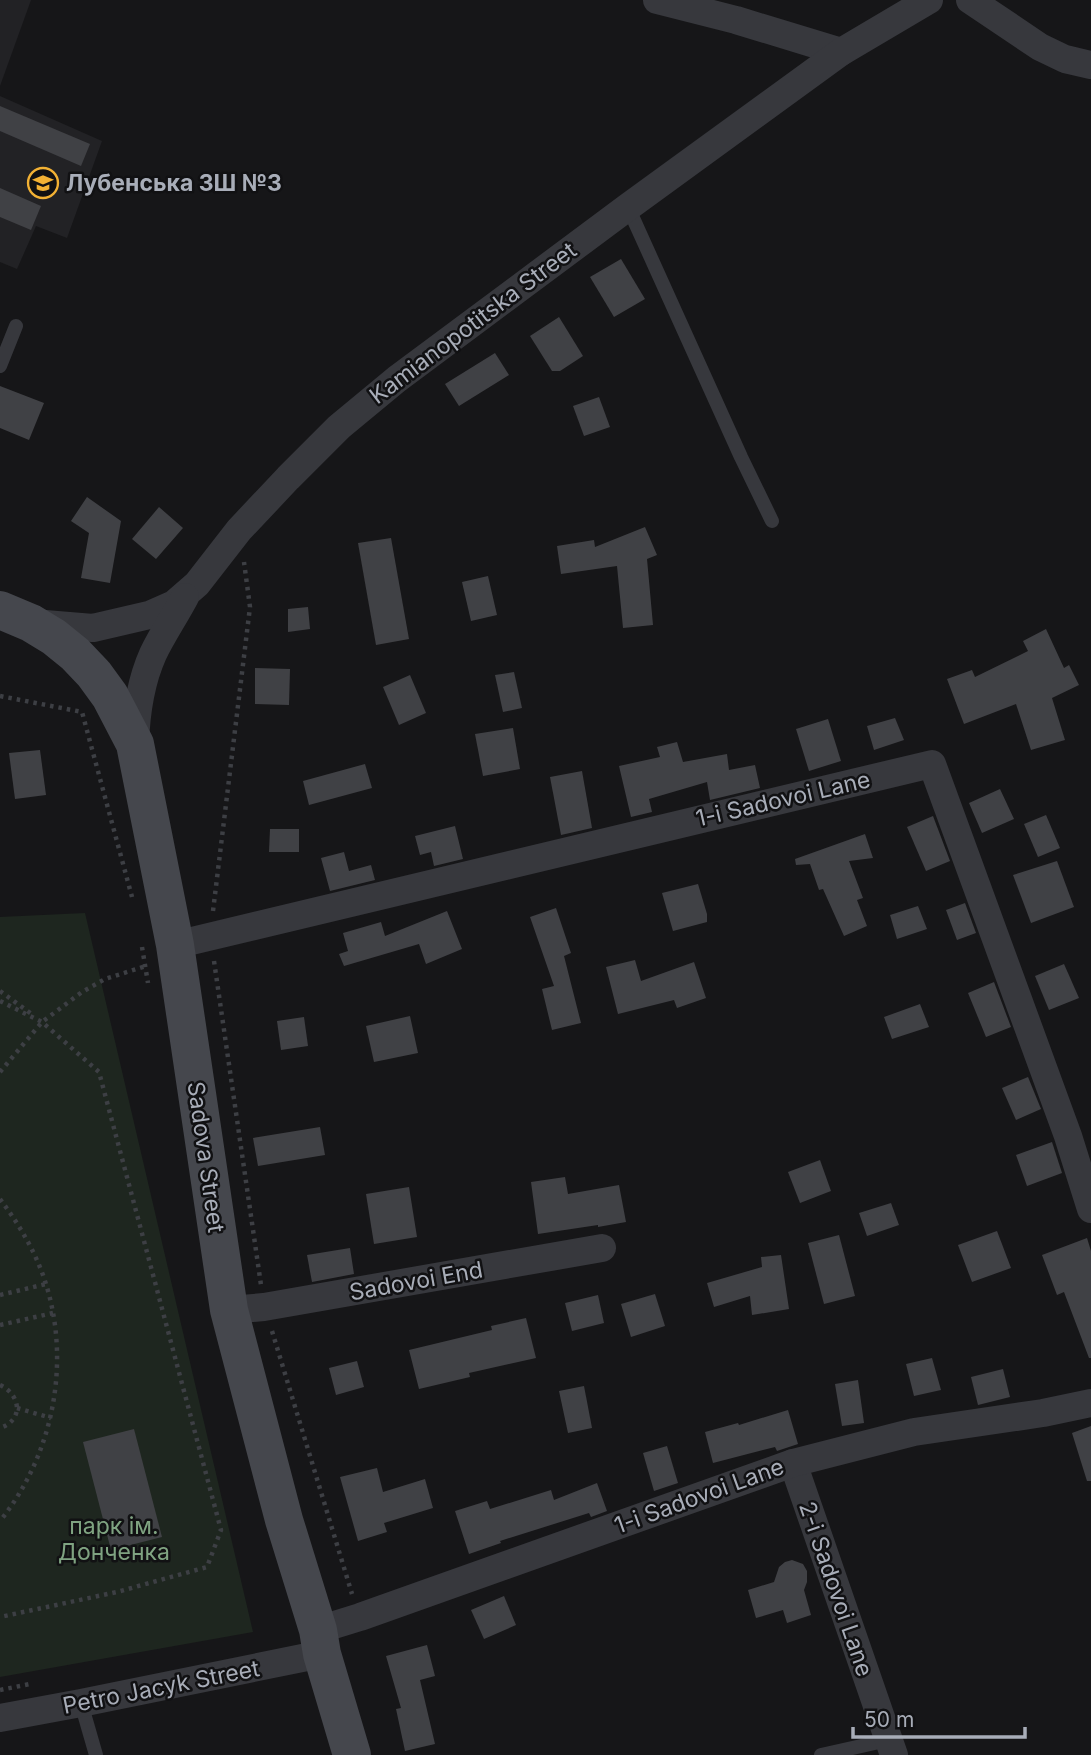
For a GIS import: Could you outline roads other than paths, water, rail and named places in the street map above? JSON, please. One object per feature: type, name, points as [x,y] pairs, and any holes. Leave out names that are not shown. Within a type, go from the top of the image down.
[{"type":"main road","name":"Sadova Street","points":[[16,616],[65,646],[94,674],[110,695],[135,744],[247,1308],[284,1520],[352,1755]]},
{"type":"street","points":[[657,0],[736,20],[841,52]]},
{"type":"street","name":"Kamianopotitska Street","points":[[16,616],[93,628],[149,615],[174,604],[197,584],[239,530],[288,478],[349,419],[397,379],[841,52],[929,0]]},
{"type":"street","points":[[971,0],[1040,47],[1065,59],[1091,65]]},
{"type":"street","points":[[135,744],[136,713],[142,682],[154,653],[187,593]]},
{"type":"street","name":"1-i Sadovoi Lane","points":[[176,942],[932,764],[1068,1136],[1091,1209]]},
{"type":"street","name":"Sadovoi End","points":[[247,1308],[602,1248]]},
{"type":"street","name":"1-i Sadovoi Lane","points":[[320,1642],[360,1617],[793,1463],[914,1432],[1043,1413],[1091,1403]]},
{"type":"street","name":"2-i Sadovoi Lane","points":[[793,1463],[891,1748]]},
{"type":"street","name":"Petro Jacyk Street","points":[[0,1718],[82,1703],[320,1642]]},
{"type":"lane","points":[[628,207],[772,521]]},
{"type":"lane","points":[[0,366],[16,326]]},
{"type":"lane","points":[[82,1703],[96,1755]]},
{"type":"lane","points":[[821,1755],[891,1748]]},
{"type":"place","name":"Лубенська ЗШ №3","points":[[43,183]]},
{"type":"park label","name":"парк ім. Донченка","points":[[114,1539]]}]
